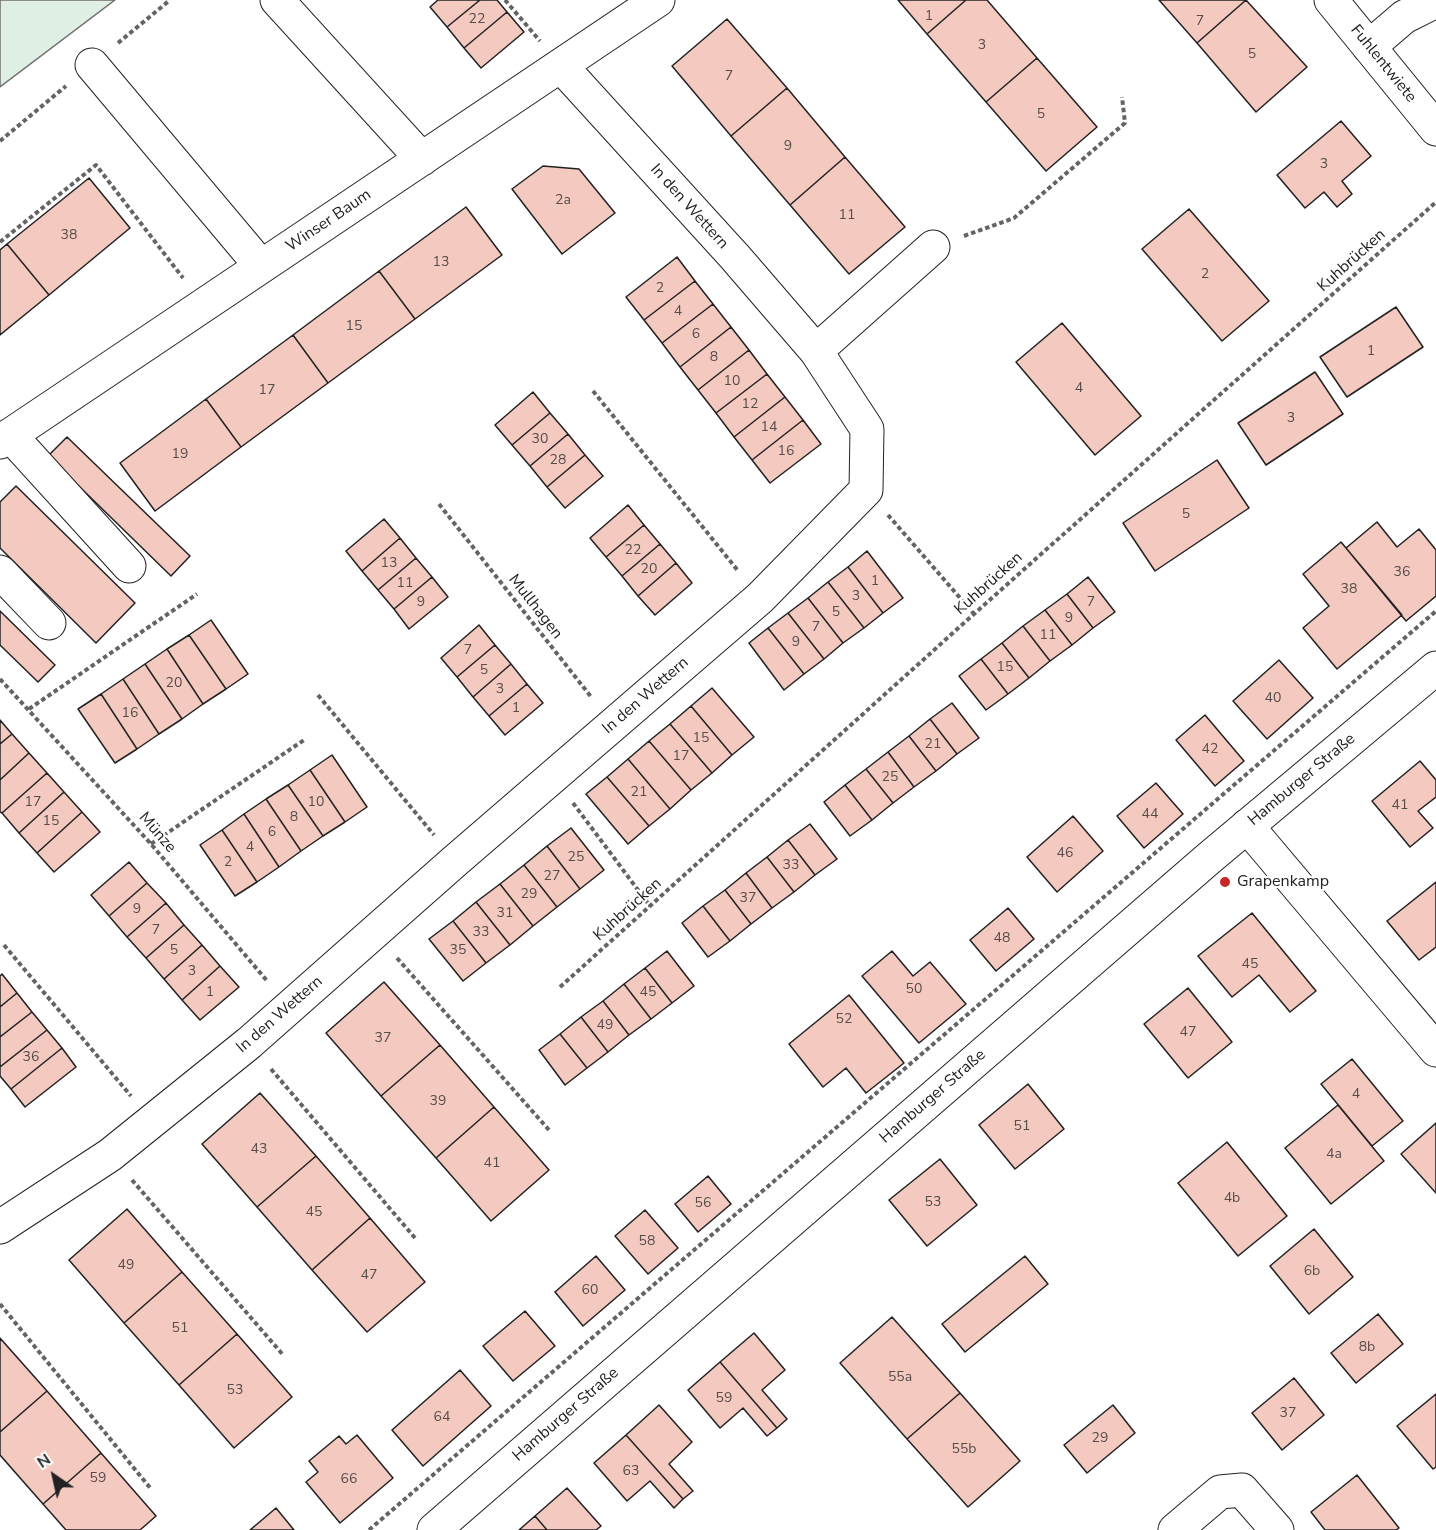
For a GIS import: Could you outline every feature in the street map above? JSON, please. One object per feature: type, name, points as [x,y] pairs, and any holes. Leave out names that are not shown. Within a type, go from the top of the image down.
[{"type":"street","points":[[277,0],[422,159]]},
{"type":"street","name":"Winser Baum","points":[[5,438],[658,0]]},
{"type":"street","name":"Fuhlentwiete","points":[[1330,0],[1436,129]]},
{"type":"street","points":[[1369,47],[1404,17],[1436,1]]},
{"type":"street","points":[[92,65],[261,266]]},
{"type":"street","name":"In den Wettern","points":[[0,1227],[110,1155],[249,1043],[455,861],[760,598],[866,490],[867,429],[816,351],[735,257],[561,66]]},
{"type":"street","points":[[816,351],[933,247]]},
{"type":"street","points":[[5,438],[129,566]]},
{"type":"street","points":[[0,572],[49,623]]},
{"type":"street","name":"Hamburger Straße","points":[[434,1530],[1247,826],[1436,668]]},
{"type":"street","points":[[1247,826],[1431,1033]]},
{"type":"street","points":[[1175,1530],[1220,1492],[1242,1490],[1277,1530]]},
{"type":"path","points":[[505,0],[561,66]]},
{"type":"path","points":[[933,247],[1014,218],[1125,123],[1122,97]]},
{"type":"path","points":[[0,242],[96,165],[204,304]]},
{"type":"path","name":"Kuhbrücken","points":[[560,987],[1436,202]]},
{"type":"path","points":[[593,391],[760,598]]},
{"type":"path","points":[[866,490],[974,614]]},
{"type":"path","name":"Mullhagen","points":[[439,504],[613,724]]},
{"type":"path","points":[[30,709],[197,594]]},
{"type":"path","points":[[369,1530],[1436,611]]},
{"type":"path","name":"Münze","points":[[0,679],[30,709],[151,844],[290,1007]]},
{"type":"path","points":[[318,695],[455,861]]},
{"type":"path","points":[[151,844],[304,740]]},
{"type":"path","points":[[553,777],[650,906]]},
{"type":"path","points":[[374,933],[549,1130]]},
{"type":"path","points":[[4,945],[153,1122]]},
{"type":"path","points":[[249,1043],[415,1238]]},
{"type":"path","points":[[110,1155],[284,1356]]},
{"type":"path","points":[[0,1304],[152,1489]]},
{"type":"green space","points":[[0,0],[115,0],[0,87]]},
{"type":"building","points":[[438,0],[480,0],[447,27],[430,7]]},
{"type":"building","points":[[480,0],[497,0],[507,12],[464,48],[447,27]]},
{"type":"building","points":[[898,0],[966,0],[927,34]]},
{"type":"building","points":[[966,0],[987,0],[1037,58],[986,102],[927,34]]},
{"type":"building","points":[[1159,0],[1246,0],[1197,43]]},
{"type":"building","points":[[1246,0],[1307,67],[1256,112],[1197,43]]},
{"type":"building","points":[[507,12],[524,32],[481,68],[464,48]]},
{"type":"building","points":[[727,19],[787,88],[731,136],[672,66]]},
{"type":"building","points":[[1037,58],[1097,127],[1046,171],[986,102]]},
{"type":"building","points":[[787,88],[845,157],[790,205],[731,136]]},
{"type":"building","points":[[1341,121],[1371,156],[1342,181],[1352,194],[1337,207],[1324,192],[1305,208],[1277,175]]},
{"type":"building","points":[[845,157],[905,227],[849,274],[790,205]]},
{"type":"building","points":[[543,166],[579,169],[615,213],[562,254],[512,189]]},
{"type":"building","points":[[89,178],[130,228],[49,295],[7,244]]},
{"type":"building","points":[[466,207],[502,255],[415,319],[379,271]]},
{"type":"building","points":[[1189,209],[1269,301],[1222,341],[1142,249]]},
{"type":"building","points":[[7,244],[49,295],[0,335],[0,250]]},
{"type":"building","points":[[677,257],[695,281],[644,320],[626,297]]},
{"type":"building","points":[[379,271],[415,319],[328,383],[293,335]]},
{"type":"building","points":[[695,281],[713,304],[662,343],[644,320]]},
{"type":"building","points":[[713,304],[731,327],[680,367],[662,343]]},
{"type":"building","points":[[1396,307],[1423,347],[1347,397],[1320,357]]},
{"type":"building","points":[[1062,323],[1141,416],[1095,455],[1016,362]]},
{"type":"building","points":[[731,327],[749,350],[698,390],[680,367]]},
{"type":"building","points":[[293,335],[328,383],[241,447],[206,399]]},
{"type":"building","points":[[749,350],[767,374],[716,413],[698,390]]},
{"type":"building","points":[[1315,372],[1343,414],[1266,465],[1238,423]]},
{"type":"building","points":[[767,374],[785,397],[734,437],[716,413]]},
{"type":"building","points":[[533,392],[550,413],[512,445],[495,425]]},
{"type":"building","points":[[785,397],[803,420],[752,460],[734,437]]},
{"type":"building","points":[[206,399],[241,447],[155,511],[120,463]]},
{"type":"building","points":[[550,413],[568,434],[530,466],[512,445]]},
{"type":"building","points":[[803,420],[821,444],[770,483],[752,460]]},
{"type":"building","points":[[568,434],[585,455],[547,487],[530,466]]},
{"type":"building","points":[[67,437],[190,556],[171,576],[48,456]]},
{"type":"building","points":[[585,455],[603,476],[565,508],[547,487]]},
{"type":"building","points":[[1217,460],[1249,508],[1155,571],[1123,523]]},
{"type":"building","points":[[16,486],[135,603],[96,643],[0,548],[0,502]]},
{"type":"building","points":[[628,505],[644,525],[606,557],[590,538]]},
{"type":"building","points":[[384,519],[400,538],[362,571],[346,551]]},
{"type":"building","points":[[1377,522],[1397,547],[1419,529],[1436,550],[1436,596],[1406,621],[1346,548]]},
{"type":"building","points":[[644,525],[660,544],[622,576],[606,557]]},
{"type":"building","points":[[400,538],[416,558],[378,590],[362,571]]},
{"type":"building","points":[[1341,542],[1402,615],[1337,669],[1303,628],[1329,606],[1303,574]]},
{"type":"building","points":[[660,544],[676,563],[638,596],[622,576]]},
{"type":"building","points":[[867,551],[903,598],[883,613],[848,567]]},
{"type":"building","points":[[416,558],[432,577],[394,609],[378,590]]},
{"type":"building","points":[[676,563],[692,583],[655,615],[638,596]]},
{"type":"building","points":[[848,567],[883,613],[864,628],[828,582]]},
{"type":"building","points":[[432,577],[448,597],[409,629],[394,609]]},
{"type":"building","points":[[1088,577],[1115,612],[1093,628],[1067,594]]},
{"type":"building","points":[[828,582],[864,628],[843,643],[808,598]]},
{"type":"building","points":[[1067,594],[1093,628],[1072,645],[1045,610]]},
{"type":"building","points":[[808,598],[843,643],[824,659],[788,613]]},
{"type":"building","points":[[1045,610],[1072,645],[1050,661],[1023,626]]},
{"type":"building","points":[[0,611],[55,665],[38,682],[0,645]]},
{"type":"building","points":[[788,613],[824,659],[804,674],[768,628]]},
{"type":"building","points":[[211,620],[248,674],[226,689],[189,635]]},
{"type":"building","points":[[479,625],[495,645],[457,677],[441,658]]},
{"type":"building","points":[[1023,626],[1050,661],[1029,678],[1002,643]]},
{"type":"building","points":[[768,628],[804,674],[784,690],[749,643]]},
{"type":"building","points":[[189,635],[226,689],[203,704],[167,649]]},
{"type":"building","points":[[1002,643],[1029,678],[1008,694],[981,659]]},
{"type":"building","points":[[495,645],[511,664],[473,697],[457,677]]},
{"type":"building","points":[[167,649],[203,704],[182,719],[145,664]]},
{"type":"building","points":[[981,659],[1008,694],[986,710],[959,676]]},
{"type":"building","points":[[1279,660],[1313,698],[1267,739],[1233,701]]},
{"type":"building","points":[[145,664],[182,719],[159,734],[123,679]]},
{"type":"building","points":[[511,664],[527,684],[489,716],[473,697]]},
{"type":"building","points":[[123,679],[159,734],[137,749],[101,694]]},
{"type":"building","points":[[527,684],[543,703],[505,735],[489,716]]},
{"type":"building","points":[[712,688],[754,737],[732,755],[691,706]]},
{"type":"building","points":[[101,694],[137,749],[115,763],[78,709]]},
{"type":"building","points":[[952,703],[979,738],[957,754],[930,719]]},
{"type":"building","points":[[691,706],[732,755],[712,773],[670,724]]},
{"type":"building","points":[[1205,715],[1244,761],[1215,786],[1176,740]]},
{"type":"building","points":[[930,719],[957,754],[936,771],[909,736]]},
{"type":"building","points":[[0,720],[12,734],[0,744]]},
{"type":"building","points":[[670,724],[712,773],[691,790],[649,741]]},
{"type":"building","points":[[12,734],[29,753],[0,780],[0,744]]},
{"type":"building","points":[[909,736],[936,771],[914,787],[888,752]]},
{"type":"building","points":[[649,741],[691,790],[670,809],[628,759]]},
{"type":"building","points":[[888,752],[914,787],[893,803],[866,769]]},
{"type":"building","points":[[29,753],[47,773],[2,813],[0,812],[0,780]]},
{"type":"building","points":[[332,755],[367,807],[345,822],[310,770]]},
{"type":"building","points":[[628,759],[670,809],[649,826],[607,777]]},
{"type":"building","points":[[1420,761],[1436,780],[1436,797],[1418,811],[1433,828],[1410,847],[1372,801]]},
{"type":"building","points":[[866,769],[893,803],[872,820],[845,785]]},
{"type":"building","points":[[310,770],[345,822],[323,836],[288,785]]},
{"type":"building","points":[[47,773],[64,792],[19,833],[2,813]]},
{"type":"building","points":[[607,777],[649,826],[628,844],[586,794]]},
{"type":"building","points":[[1156,783],[1183,814],[1144,848],[1117,816]]},
{"type":"building","points":[[288,785],[323,836],[301,851],[266,799]]},
{"type":"building","points":[[845,785],[872,820],[850,836],[824,802]]},
{"type":"building","points":[[64,792],[82,812],[37,853],[19,833]]},
{"type":"building","points":[[266,799],[301,851],[279,867],[244,814]]},
{"type":"building","points":[[82,812],[100,832],[54,872],[37,853]]},
{"type":"building","points":[[244,814],[279,867],[257,882],[222,830]]},
{"type":"building","points":[[1073,816],[1103,851],[1057,892],[1027,857]]},
{"type":"building","points":[[810,824],[837,859],[815,875],[788,840]]},
{"type":"building","points":[[571,828],[604,870],[580,889],[547,846]]},
{"type":"building","points":[[222,830],[257,882],[235,896],[200,845]]},
{"type":"building","points":[[788,840],[815,875],[794,892],[767,857]]},
{"type":"building","points":[[547,846],[580,889],[557,907],[524,865]]},
{"type":"building","points":[[767,857],[794,892],[772,908],[746,873]]},
{"type":"building","points":[[129,862],[147,883],[109,916],[91,895]]},
{"type":"building","points":[[524,865],[557,907],[533,926],[500,884]]},
{"type":"building","points":[[746,873],[772,908],[751,924],[725,890]]},
{"type":"building","points":[[1436,882],[1436,947],[1419,960],[1387,921]]},
{"type":"building","points":[[147,883],[166,903],[127,937],[109,916]]},
{"type":"building","points":[[500,884],[533,926],[510,945],[476,902]]},
{"type":"building","points":[[725,890],[751,924],[730,941],[703,906]]},
{"type":"building","points":[[476,902],[510,945],[486,963],[453,921]]},
{"type":"building","points":[[166,903],[184,925],[146,958],[127,937]]},
{"type":"building","points":[[703,906],[730,941],[708,957],[682,923]]},
{"type":"building","points":[[1008,908],[1034,939],[996,971],[970,940]]},
{"type":"building","points":[[1252,913],[1316,991],[1290,1012],[1259,975],[1232,997],[1198,956]]},
{"type":"building","points":[[453,921],[486,963],[463,981],[429,939]]},
{"type":"building","points":[[184,925],[202,945],[164,979],[146,958]]},
{"type":"building","points":[[202,945],[220,966],[182,1000],[164,979]]},
{"type":"building","points":[[667,951],[694,986],[672,1003],[645,968]]},
{"type":"building","points":[[892,951],[913,976],[930,962],[966,1004],[919,1043],[862,976]]},
{"type":"building","points":[[220,966],[239,987],[200,1020],[182,1000]]},
{"type":"building","points":[[645,968],[672,1003],[651,1019],[624,984]]},
{"type":"building","points":[[2,974],[17,993],[0,1007],[0,976]]},
{"type":"building","points":[[384,982],[440,1045],[381,1096],[326,1033]]},
{"type":"building","points":[[624,984],[651,1019],[629,1035],[603,1001]]},
{"type":"building","points":[[1188,988],[1232,1042],[1188,1078],[1144,1024]]},
{"type":"building","points":[[17,993],[32,1012],[0,1037],[0,1007]]},
{"type":"building","points":[[849,995],[904,1063],[866,1093],[846,1068],[823,1087],[789,1044]]},
{"type":"building","points":[[603,1001],[629,1035],[608,1052],[581,1017]]},
{"type":"building","points":[[32,1012],[47,1030],[0,1067],[0,1037]]},
{"type":"building","points":[[581,1017],[608,1052],[587,1068],[560,1034]]},
{"type":"building","points":[[47,1030],[62,1048],[11,1089],[0,1076],[0,1067]]},
{"type":"building","points":[[560,1034],[587,1068],[565,1085],[539,1050]]},
{"type":"building","points":[[440,1045],[494,1107],[436,1158],[381,1096]]},
{"type":"building","points":[[62,1048],[76,1067],[25,1107],[11,1089]]},
{"type":"building","points":[[1352,1059],[1403,1121],[1372,1146],[1321,1084]]},
{"type":"building","points":[[1028,1084],[1064,1129],[1015,1169],[979,1125]]},
{"type":"building","points":[[260,1093],[316,1156],[257,1207],[202,1144]]},
{"type":"building","points":[[1338,1105],[1384,1161],[1331,1204],[1285,1148]]},
{"type":"building","points":[[494,1107],[549,1170],[491,1221],[436,1158]]},
{"type":"building","points":[[1436,1123],[1436,1193],[1401,1154]]},
{"type":"building","points":[[1227,1142],[1287,1216],[1238,1256],[1178,1183]]},
{"type":"building","points":[[316,1156],[370,1218],[312,1270],[257,1207]]},
{"type":"building","points":[[940,1159],[977,1205],[927,1246],[889,1200]]},
{"type":"building","points":[[708,1176],[731,1204],[698,1232],[675,1204]]},
{"type":"building","points":[[127,1209],[182,1272],[124,1323],[69,1260]]},
{"type":"building","points":[[645,1210],[678,1248],[648,1274],[615,1236]]},
{"type":"building","points":[[370,1218],[425,1282],[367,1332],[312,1270]]},
{"type":"building","points":[[1314,1229],[1353,1277],[1309,1314],[1270,1266]]},
{"type":"building","points":[[596,1256],[625,1290],[583,1326],[555,1292]]},
{"type":"building","points":[[1025,1256],[1048,1284],[965,1352],[942,1324]]},
{"type":"building","points":[[182,1272],[237,1334],[179,1385],[124,1323]]},
{"type":"building","points":[[525,1311],[555,1346],[513,1381],[483,1346]]},
{"type":"building","points":[[1378,1314],[1403,1344],[1356,1383],[1331,1353]]},
{"type":"building","points":[[892,1317],[960,1393],[907,1439],[840,1363]]},
{"type":"building","points":[[754,1333],[785,1370],[762,1390],[787,1419],[777,1428],[720,1362]]},
{"type":"building","points":[[237,1334],[292,1397],[234,1448],[179,1385]]},
{"type":"building","points":[[0,1338],[47,1391],[0,1432]]},
{"type":"building","points":[[720,1362],[777,1428],[767,1436],[743,1408],[720,1428],[688,1390]]},
{"type":"building","points":[[460,1370],[491,1406],[423,1466],[392,1430]]},
{"type":"building","points":[[1294,1378],[1324,1415],[1282,1450],[1252,1413]]},
{"type":"building","points":[[47,1391],[101,1453],[43,1504],[0,1455],[0,1432]]},
{"type":"building","points":[[960,1393],[1020,1461],[968,1507],[907,1439]]},
{"type":"building","points":[[1436,1394],[1436,1467],[1433,1469],[1397,1426]]},
{"type":"building","points":[[659,1405],[692,1442],[669,1464],[693,1491],[683,1499],[626,1435]]},
{"type":"building","points":[[1113,1405],[1135,1433],[1087,1473],[1064,1445]]},
{"type":"building","points":[[357,1435],[393,1478],[340,1523],[306,1482],[318,1472],[309,1461],[339,1436],[346,1444]]},
{"type":"building","points":[[626,1435],[683,1499],[674,1508],[650,1481],[627,1501],[594,1463]]},
{"type":"building","points":[[101,1453],[156,1516],[140,1530],[66,1530],[43,1504]]},
{"type":"building","points":[[1357,1475],[1399,1528],[1396,1530],[1325,1530],[1311,1512]]},
{"type":"building","points":[[567,1488],[601,1526],[596,1530],[547,1530],[535,1516]]},
{"type":"building","points":[[276,1508],[294,1530],[250,1530]]},
{"type":"building","points":[[535,1516],[547,1530],[519,1530]]},
{"type":"place","name":"Grapenkamp","points":[[1225,882]]}]
